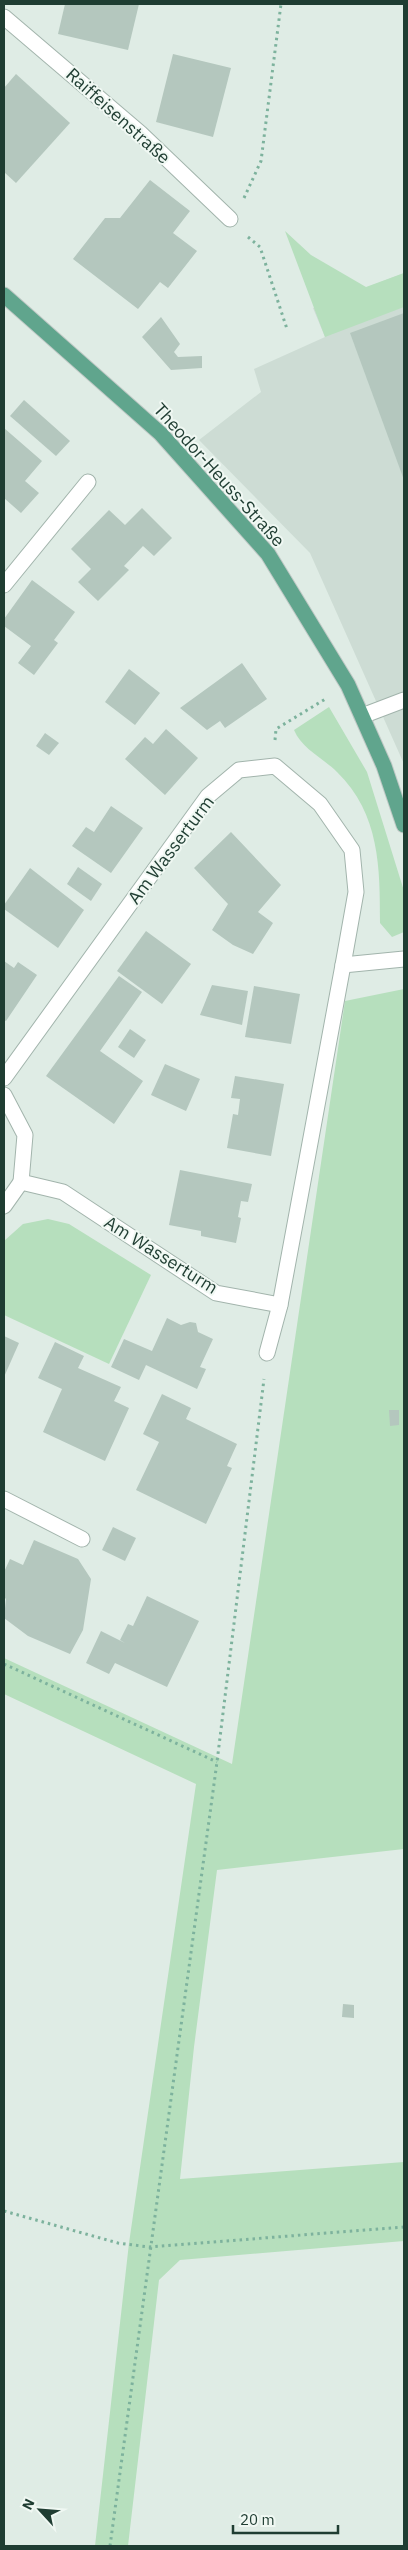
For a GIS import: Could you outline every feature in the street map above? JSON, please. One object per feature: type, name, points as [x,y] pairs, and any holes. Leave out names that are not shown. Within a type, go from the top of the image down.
[{"type":"main road","name":"Theodor-Heuss-Straße","points":[[4,295],[161,434],[268,554],[348,685],[384,766],[404,825]]},
{"type":"street","name":"Raiffeisenstraße","points":[[4,17],[140,133],[230,219]]},
{"type":"street","points":[[4,585],[88,482]]},
{"type":"street","points":[[362,716],[404,700]]},
{"type":"street","name":"Am Wasserturm","points":[[4,1078],[208,796],[239,770],[274,766],[320,804],[352,850],[356,892],[280,1305],[267,1353]]},
{"type":"street","points":[[343,964],[404,959]]},
{"type":"street","points":[[4,1095],[25,1135],[21,1182],[4,1206]]},
{"type":"street","name":"Am Wasserturm","points":[[21,1182],[63,1192],[216,1292],[280,1305]]},
{"type":"street","points":[[4,1499],[82,1539]]},
{"type":"path","points":[[281,4],[261,161],[248,193],[230,219],[260,248],[286,329]]},
{"type":"path","points":[[276,729],[348,685]]},
{"type":"path","points":[[110,2546],[217,1762],[267,1353]]},
{"type":"path","points":[[4,1664],[217,1762]]},
{"type":"path","points":[[4,2211],[118,2243],[150,2247],[404,2227]]},
{"type":"shaded area","points":[[404,273],[404,764],[310,553],[199,440],[261,392],[254,369],[325,337],[313,308]]},
{"type":"green space","points":[[285,231],[311,255],[366,287],[404,273],[404,307],[325,337]]},
{"type":"green space","points":[[329,707],[367,772],[404,891],[404,932],[392,937],[380,923],[378,862],[370,824],[362,806],[351,788],[337,772],[307,748],[294,730]]},
{"type":"green space","points":[[404,989],[404,1849],[217,1870],[194,2047],[180,2179],[404,2162],[404,2241],[180,2260],[159,2280],[128,2546],[95,2546],[129,2243],[196,1784],[4,1694],[4,1658],[232,1764],[345,1001]]},
{"type":"green space","points":[[48,1219],[69,1224],[151,1275],[109,1364],[4,1315],[4,1241],[23,1224]]},
{"type":"building","points":[[65,4],[139,4],[128,50],[58,34]]},
{"type":"building","points":[[173,54],[231,68],[213,137],[156,122]]},
{"type":"building","points":[[16,74],[70,123],[16,183],[4,172],[4,88]]},
{"type":"building","points":[[150,180],[190,211],[173,233],[197,251],[168,288],[160,282],[138,309],[73,259],[105,218],[120,218]]},
{"type":"building","points":[[404,313],[404,480],[350,333]]},
{"type":"building","points":[[161,317],[180,344],[174,352],[178,357],[202,356],[202,368],[171,370],[142,337]]},
{"type":"building","points":[[24,400],[70,441],[56,456],[10,416]]},
{"type":"building","points":[[4,428],[42,461],[25,481],[39,493],[21,513],[4,498]]},
{"type":"building","points":[[142,508],[172,538],[154,556],[143,546],[124,566],[129,570],[98,601],[78,582],[91,569],[71,549],[109,510],[125,525]]},
{"type":"building","points":[[32,580],[75,612],[54,640],[58,643],[34,675],[18,663],[31,646],[4,626],[4,619]]},
{"type":"building","points":[[242,663],[267,699],[225,728],[220,721],[207,730],[180,708]]},
{"type":"building","points":[[129,669],[160,693],[135,725],[105,702]]},
{"type":"building","points":[[166,729],[198,758],[165,795],[125,759],[145,737],[153,744]]},
{"type":"building","points":[[45,733],[59,743],[49,755],[36,746]]},
{"type":"building","points":[[111,806],[143,828],[111,873],[72,846],[86,827],[94,832]]},
{"type":"building","points":[[231,832],[281,885],[258,912],[273,923],[253,954],[233,945],[212,930],[228,904],[194,868]]},
{"type":"building","points":[[78,867],[102,884],[91,901],[67,884]]},
{"type":"building","points":[[30,868],[84,910],[58,948],[4,909],[4,905]]},
{"type":"building","points":[[146,931],[191,964],[162,1004],[117,971]]},
{"type":"building","points":[[4,961],[14,968],[18,962],[37,975],[6,1021],[4,1020]]},
{"type":"building","points":[[119,976],[142,992],[100,1051],[143,1081],[114,1124],[46,1076]]},
{"type":"building","points":[[212,985],[248,991],[242,1025],[200,1015]]},
{"type":"building","points":[[254,986],[300,994],[291,1044],[245,1037]]},
{"type":"building","points":[[130,1029],[146,1040],[134,1058],[118,1047]]},
{"type":"building","points":[[165,1064],[200,1079],[186,1111],[151,1095]]},
{"type":"building","points":[[235,1076],[284,1084],[271,1156],[227,1148],[233,1114],[238,1115],[240,1099],[231,1098]]},
{"type":"building","points":[[180,1170],[252,1184],[248,1202],[241,1201],[238,1217],[241,1218],[236,1243],[201,1236],[201,1231],[169,1225]]},
{"type":"building","points":[[167,1318],[181,1325],[190,1322],[196,1323],[198,1332],[213,1339],[200,1367],[206,1369],[197,1389],[146,1365],[139,1380],[111,1367],[124,1339],[152,1351]]},
{"type":"building","points":[[4,1336],[19,1343],[4,1377]]},
{"type":"building","points":[[55,1342],[84,1356],[78,1368],[121,1387],[114,1401],[129,1408],[105,1461],[43,1432],[62,1389],[38,1378]]},
{"type":"building","points":[[162,1394],[191,1408],[186,1419],[237,1444],[227,1466],[232,1468],[206,1524],[136,1490],[159,1442],[143,1434]]},
{"type":"building","points":[[389,1410],[399,1410],[399,1425],[390,1426]]},
{"type":"building","points":[[113,1527],[136,1538],[125,1561],[102,1550]]},
{"type":"building","points":[[34,1540],[78,1559],[91,1579],[83,1630],[70,1654],[28,1636],[4,1618],[6,1599],[4,1597],[4,1572],[10,1559],[23,1565]]},
{"type":"building","points":[[147,1596],[199,1621],[167,1687],[115,1663],[109,1674],[86,1663],[101,1631],[125,1643],[120,1640],[128,1624],[133,1626]]},
{"type":"building","points":[[343,2004],[354,2005],[354,2018],[342,2017]]}]
